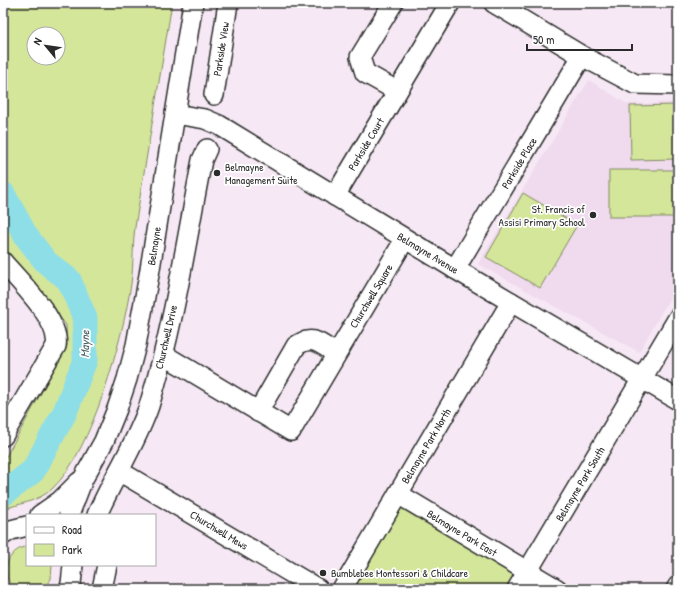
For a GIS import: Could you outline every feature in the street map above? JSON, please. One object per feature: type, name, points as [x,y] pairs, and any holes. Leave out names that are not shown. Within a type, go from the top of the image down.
[{"type":"street","name":"Belmayne","points":[[69,514],[83,479],[104,441],[129,372],[150,275],[193,3]]},
{"type":"street","name":"Parkside View","points":[[214,95],[228,3]]},
{"type":"street","points":[[393,3],[360,57],[365,73],[397,91]]},
{"type":"street","name":"Parkside Court","points":[[335,196],[450,3]]},
{"type":"street","points":[[494,3],[582,56],[635,84],[678,85]]},
{"type":"street","name":"Parkside Place","points":[[455,269],[582,56]]},
{"type":"street","name":"Belmayne Avenue","points":[[175,114],[205,119],[219,125],[455,269],[678,400]]},
{"type":"street","name":"Churchwell Drive","points":[[98,514],[120,471],[148,407],[164,355],[202,160],[207,149]]},
{"type":"street","name":"Churchwell Square","points":[[164,355],[291,431],[405,239]]},
{"type":"street","points":[[3,262],[50,319],[58,339],[56,346],[3,436]]},
{"type":"street","name":"Belmayne Park North","points":[[342,589],[511,302]]},
{"type":"street","name":"Belmayne Park South","points":[[517,589],[678,318]]},
{"type":"street","points":[[258,412],[296,346],[304,340],[312,339],[336,354]]},
{"type":"street","name":"Churchwell Mews","points":[[120,471],[318,589]]},
{"type":"street","name":"Belmayne","points":[[39,514],[60,501],[83,479]]},
{"type":"street","name":"Belmayne Park East","points":[[398,494],[557,589]]},
{"type":"street","points":[[69,589],[73,566]]},
{"type":"street","points":[[102,589],[107,566]]},
{"type":"shaded area","name":"St. Francis of Assisi Primary School","points":[[589,80],[627,104],[678,102],[678,284],[639,352],[478,264]]},
{"type":"green space","points":[[3,3],[172,3],[135,229],[131,284],[127,307],[104,392],[81,448],[67,471],[53,488],[36,499],[3,509],[3,462],[67,346],[66,325],[3,246]]},
{"type":"green space","points":[[678,105],[678,159],[631,160],[630,106]]},
{"type":"green space","points":[[609,170],[678,170],[678,217],[609,217]]},
{"type":"green space","points":[[523,193],[577,225],[540,288],[486,257]]},
{"type":"green space","points":[[402,504],[518,569],[506,589],[352,589]]},
{"type":"green space","points":[[26,546],[26,566],[52,566],[51,579],[43,589],[14,589],[10,583],[6,570],[7,563],[14,553]]},
{"type":"waterway","name":"Mayne","points":[[3,194],[26,236],[46,262],[69,280],[85,318],[85,360],[65,412],[33,471],[3,494]]},
{"type":"place","name":"Belmayne Management Suite","points":[[217,173]]},
{"type":"place","name":"St. Francis of Assisi Primary School","points":[[593,215]]},
{"type":"place","name":"Bumblebee Montessori & Childcare","points":[[323,573]]}]
